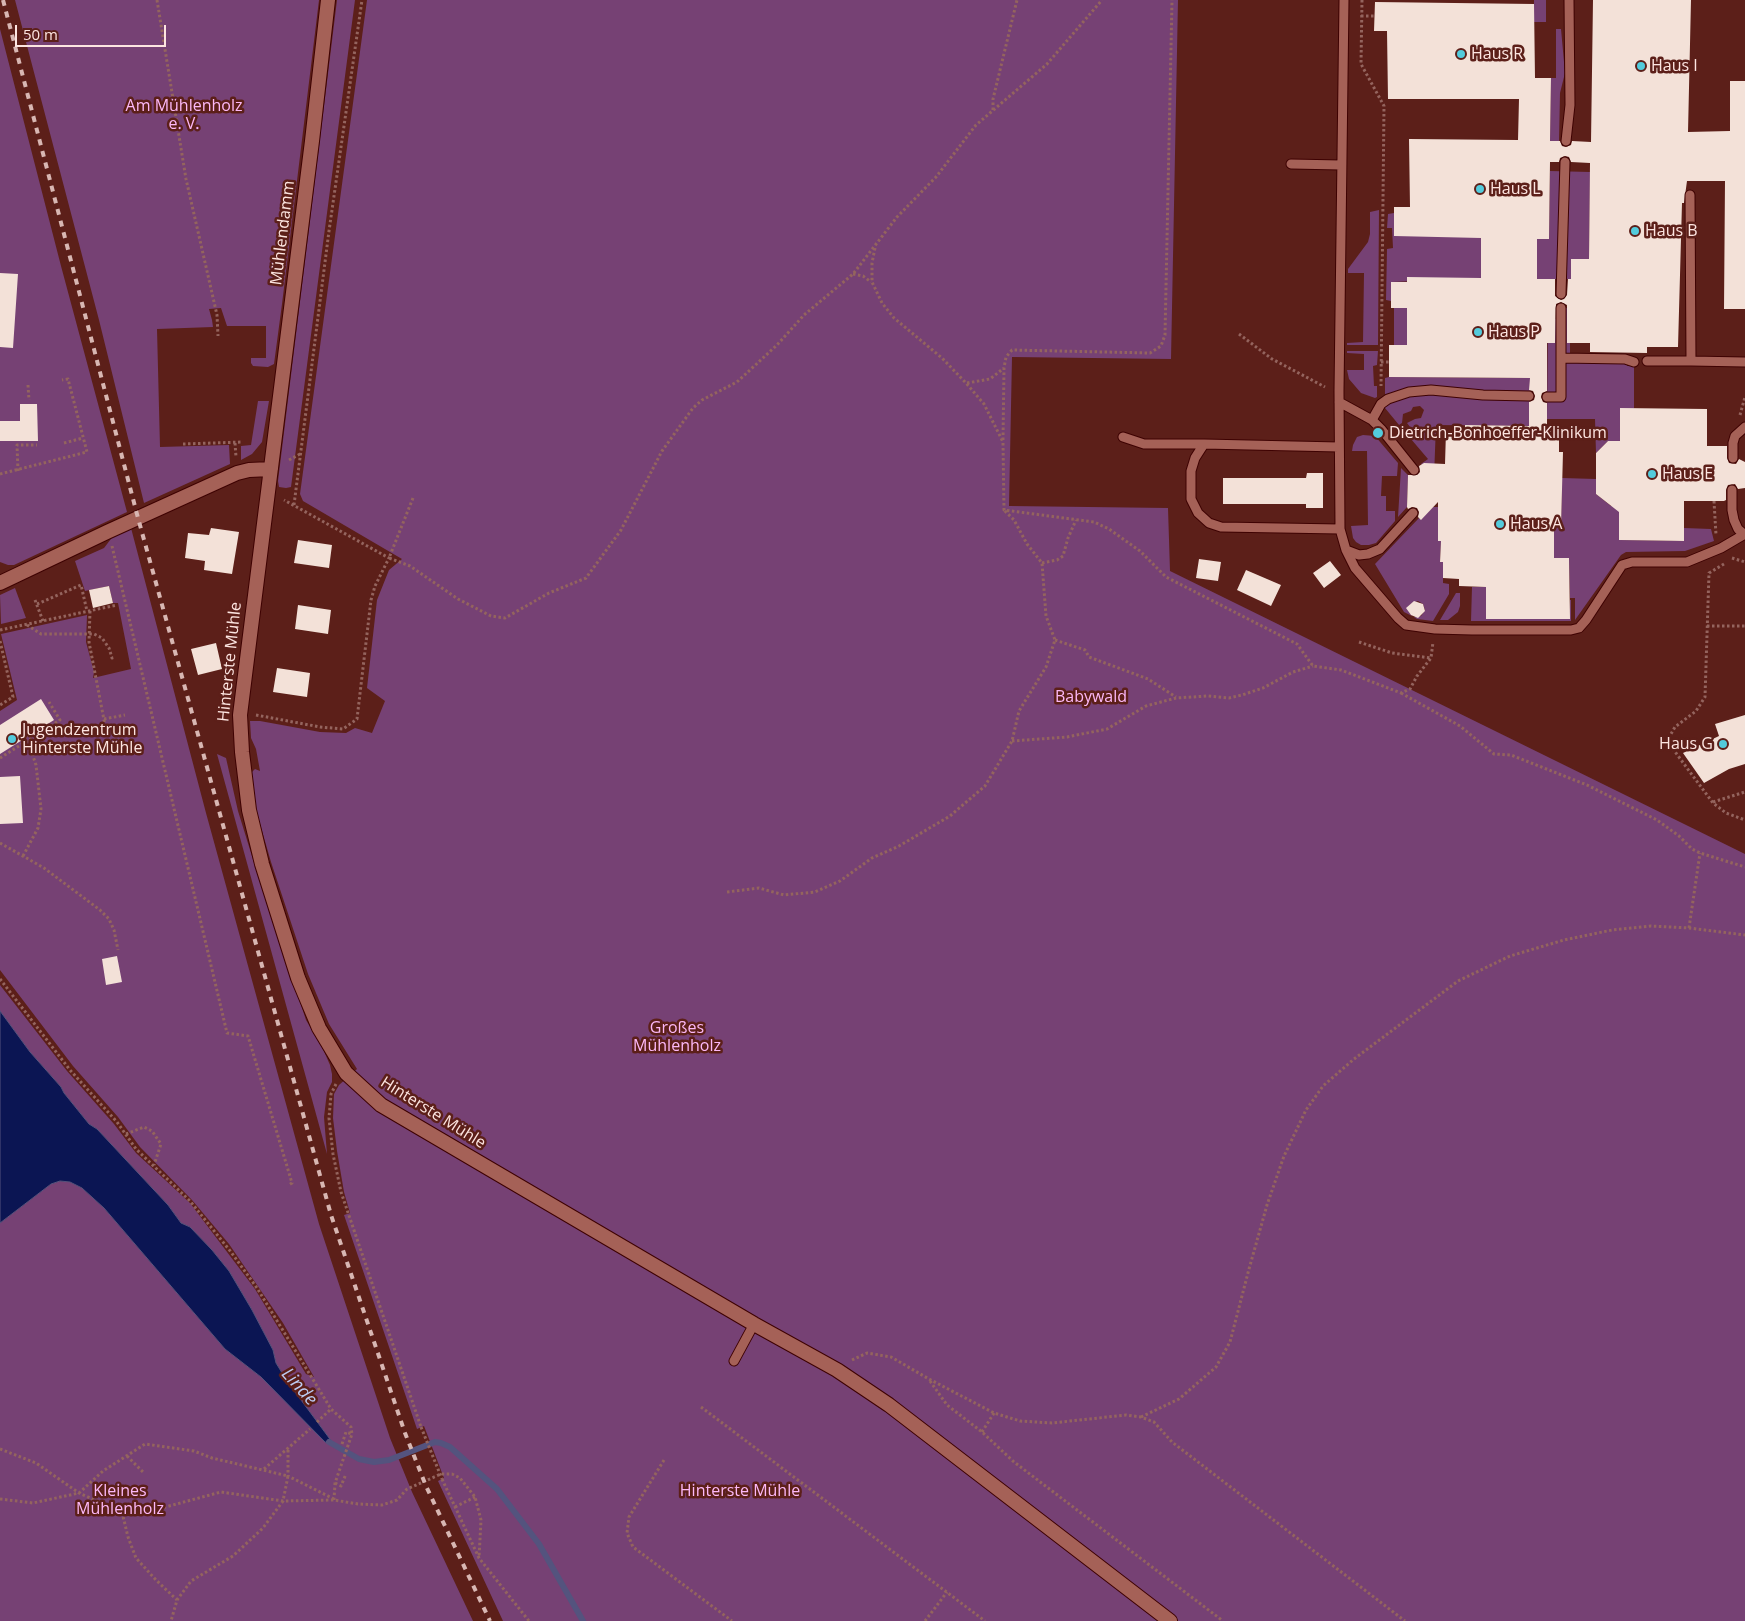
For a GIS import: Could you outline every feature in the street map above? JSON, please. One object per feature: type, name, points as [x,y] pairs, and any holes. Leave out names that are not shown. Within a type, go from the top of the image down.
[{"type":"street","name":"Mühlendamm","points":[[270,469],[328,0]]},
{"type":"street","points":[[0,583],[237,473],[249,470],[270,469]]},
{"type":"street","name":"Hinterste Mühle","points":[[270,469],[240,715],[249,810],[262,864],[298,978],[319,1028],[346,1073],[381,1105],[754,1324],[837,1370],[889,1405],[1170,1621]]},
{"type":"lane","points":[[1344,0],[1339,391],[1340,529],[1346,550],[1355,568],[1398,618],[1406,624],[1435,629],[1571,630],[1579,628],[1586,620],[1622,565],[1632,562],[1686,562],[1722,548],[1745,534],[1738,529],[1734,520],[1732,490]]},
{"type":"lane","points":[[1566,141],[1570,105],[1569,0]]},
{"type":"lane","points":[[1561,294],[1565,162]]},
{"type":"lane","points":[[1291,164],[1341,165]]},
{"type":"lane","points":[[1690,195],[1690,361]]},
{"type":"lane","points":[[1547,396],[1561,397],[1561,308]]},
{"type":"lane","points":[[1561,358],[1626,359],[1634,362]]},
{"type":"lane","points":[[1646,361],[1745,362]]},
{"type":"lane","points":[[1372,420],[1380,404],[1388,398],[1409,392],[1431,390],[1483,396],[1529,396]]},
{"type":"lane","points":[[1339,402],[1372,420],[1414,470]]},
{"type":"lane","points":[[1732,458],[1735,436],[1745,427]]},
{"type":"lane","points":[[1123,437],[1144,444],[1339,447]]},
{"type":"lane","points":[[1204,444],[1195,458],[1192,471],[1192,499],[1198,513],[1209,523],[1221,527],[1340,529]]},
{"type":"lane","points":[[1346,550],[1360,555],[1380,549],[1413,512]]},
{"type":"lane","points":[[734,1361],[754,1324]]},
{"type":"path","points":[[157,0],[186,179],[217,315],[218,336]]},
{"type":"path","points":[[362,0],[329,231],[294,505],[389,558],[410,566],[483,612],[491,616],[505,618],[549,593],[586,578],[621,530],[662,451],[693,408],[702,400],[737,382],[777,344],[804,314],[852,274],[897,217],[936,177],[976,125],[1047,64],[1102,0]]},
{"type":"path","points":[[993,110],[993,99],[1017,0]]},
{"type":"path","points":[[727,892],[759,888],[784,895],[815,892],[840,881],[872,858],[899,846],[950,816],[985,786],[1012,741],[1019,711],[1046,667],[1055,640],[1046,616],[1042,563],[1026,544],[1014,520],[1004,510],[1004,368],[1006,357],[1012,350],[1150,353],[1161,346],[1165,335],[1172,0]]},
{"type":"path","points":[[1362,0],[1361,64],[1384,106],[1380,404]]},
{"type":"path","points":[[1362,16],[1374,16]]},
{"type":"path","points":[[876,245],[872,263],[872,282],[882,303],[894,318],[942,358],[966,383],[984,404],[1004,442]]},
{"type":"path","points":[[852,274],[863,276],[872,282]]},
{"type":"path","points":[[1239,334],[1272,359],[1324,387],[1339,391]]},
{"type":"path","points":[[1381,362],[1389,362]]},
{"type":"path","points":[[966,383],[990,379],[1004,368]]},
{"type":"path","points":[[0,474],[18,471],[87,452],[68,379],[62,380]]},
{"type":"path","points":[[28,385],[29,400]]},
{"type":"path","points":[[64,443],[84,438]]},
{"type":"path","points":[[183,444],[243,442]]},
{"type":"path","points":[[18,471],[17,445],[37,445]]},
{"type":"path","points":[[240,715],[259,716],[320,727],[344,729],[357,719],[371,600],[413,498]]},
{"type":"path","points":[[1004,510],[1094,522],[1109,529],[1140,551],[1166,577],[1297,644],[1313,666]]},
{"type":"path","points":[[1042,563],[1057,560],[1063,556],[1076,520]]},
{"type":"path","points":[[107,532],[111,541],[227,1033],[248,1036],[292,1183],[289,1186]]},
{"type":"path","points":[[1709,573],[1707,582],[1705,697],[1696,711],[1675,727],[1667,740],[1713,803],[1726,813],[1745,820]]},
{"type":"path","points":[[43,621],[36,602],[81,585],[89,611],[89,634],[110,751]]},
{"type":"path","points":[[0,630],[117,605]]},
{"type":"path","points":[[27,624],[41,634],[89,634],[102,638],[109,648],[112,658],[115,657]]},
{"type":"path","points":[[1707,626],[1745,626]]},
{"type":"path","points":[[1401,693],[1410,689],[1431,658],[1435,629]]},
{"type":"path","points":[[1055,640],[1085,650],[1089,657],[1148,679],[1176,698]]},
{"type":"path","points":[[0,641],[13,697],[0,706]]},
{"type":"path","points":[[1360,642],[1392,652],[1431,658]]},
{"type":"path","points":[[1012,741],[1067,737],[1107,729],[1146,706],[1176,698],[1208,696],[1229,698],[1242,695],[1263,688],[1292,672],[1313,666],[1341,670],[1401,693],[1460,726],[1494,754],[1511,755],[1587,785],[1657,820],[1679,836],[1692,849],[1745,867]]},
{"type":"path","points":[[0,758],[60,720],[49,702]]},
{"type":"path","points":[[104,719],[126,715]]},
{"type":"path","points":[[23,856],[38,828],[41,809],[36,764],[28,741]]},
{"type":"path","points":[[1713,803],[1745,792]]},
{"type":"path","points":[[0,843],[44,868],[100,910],[109,919],[114,930],[118,950]]},
{"type":"path","points":[[1689,928],[1700,853]]},
{"type":"path","points":[[1141,1416],[1179,1399],[1216,1367],[1230,1342],[1248,1269],[1284,1156],[1306,1110],[1323,1086],[1354,1059],[1458,981],[1510,956],[1564,940],[1612,930],[1651,926],[1689,928],[1745,935]]},
{"type":"path","points":[[0,978],[70,1070],[126,1134],[136,1149],[190,1201],[258,1288],[331,1409],[351,1427],[352,1434],[335,1483],[334,1500]]},
{"type":"path","points":[[346,1073],[336,1083],[331,1094],[329,1118],[333,1154],[341,1192],[421,1427],[442,1479],[480,1558],[529,1621]]},
{"type":"path","points":[[126,1134],[144,1128],[152,1131],[161,1144],[153,1166]]},
{"type":"path","points":[[837,1370],[850,1361],[867,1354],[891,1357],[994,1414],[1020,1421],[1052,1423],[1126,1415],[1141,1416],[1154,1422],[1172,1442],[1405,1621]]},
{"type":"path","points":[[929,1379],[947,1405],[982,1432],[1014,1462],[1223,1621]]},
{"type":"path","points":[[701,1407],[985,1621]]},
{"type":"path","points":[[317,1422],[331,1409]]},
{"type":"path","points":[[982,1432],[994,1414]]},
{"type":"path","points":[[263,1470],[310,1429]]},
{"type":"path","points":[[342,1444],[346,1432],[352,1434]]},
{"type":"path","points":[[0,1499],[34,1503],[79,1493],[103,1471],[145,1444],[194,1451],[212,1458],[288,1476],[334,1500]]},
{"type":"path","points":[[0,1449],[36,1463],[79,1493],[122,1512],[158,1509],[221,1492],[283,1501],[334,1500],[382,1505],[397,1500],[407,1489],[442,1474],[452,1474],[460,1478],[475,1497],[481,1520],[480,1558]]},
{"type":"path","points":[[170,1621],[177,1600],[190,1581],[233,1556],[263,1528],[283,1501],[288,1476],[288,1450]]},
{"type":"path","points":[[127,1456],[143,1472]]},
{"type":"path","points":[[664,1460],[628,1517],[626,1533],[632,1547],[732,1621]]},
{"type":"path","points":[[335,1483],[342,1486],[346,1474]]},
{"type":"path","points":[[455,1507],[475,1497]]},
{"type":"path","points":[[122,1512],[128,1537],[136,1558],[177,1600]]},
{"type":"path","points":[[925,1621],[947,1592]]},
{"type":"green space","name":"Am Mühlenholz e. V.","points":[[15,0],[319,0],[274,364],[268,367],[253,366],[251,363],[251,358],[266,358],[266,326],[227,326],[221,308],[209,309],[213,327],[157,329],[160,447],[229,445],[230,464],[144,503],[99,320]]},
{"type":"green space","points":[[337,0],[355,0],[291,487],[286,488],[279,487],[278,481]]},
{"type":"green space","name":"Großes Mühlenholz","points":[[367,0],[1178,0],[1171,359],[1012,357],[1009,506],[1168,508],[1170,571],[1745,854],[1745,1621],[503,1621],[438,1481],[444,1478],[424,1426],[417,1429],[344,1215],[350,1213],[344,1192],[337,1151],[333,1118],[334,1094],[339,1085],[357,1069],[329,1024],[308,974],[256,810],[251,773],[255,769],[260,771],[256,749],[251,738],[250,721],[260,721],[320,732],[346,733],[355,728],[372,733],[385,701],[367,688],[377,600],[389,570],[402,559],[303,501],[300,494]]},
{"type":"green space","points":[[1534,0],[1546,0],[1546,22],[1534,22]]},
{"type":"green space","points":[[0,29],[127,512],[14,565],[0,562]]},
{"type":"green space","points":[[1556,29],[1561,29],[1565,73],[1560,93],[1559,141],[1550,141],[1551,78],[1556,78]]},
{"type":"green space","points":[[1550,171],[1590,172],[1589,259],[1571,259],[1571,279],[1537,279],[1537,239],[1549,239]]},
{"type":"green space","points":[[1379,210],[1378,345],[1347,345],[1347,343],[1363,342],[1364,273],[1348,273],[1348,269],[1368,242],[1370,212]]},
{"type":"green space","points":[[1394,213],[1481,238],[1481,278],[1392,282],[1391,301],[1386,300],[1387,249],[1393,248],[1392,228],[1387,228],[1388,214]]},
{"type":"green space","points":[[1394,308],[1407,308],[1407,345],[1394,345]]},
{"type":"green space","points":[[1565,308],[1570,308],[1570,361],[1627,362],[1627,366],[1634,366],[1634,408],[1620,441],[1608,441],[1596,453],[1595,419],[1547,419],[1548,319],[1565,319]]},
{"type":"green space","points":[[1347,351],[1378,351],[1377,365],[1373,366],[1374,386],[1377,386],[1377,397],[1361,393],[1349,379],[1347,370],[1364,370],[1364,354],[1347,353]]},
{"type":"green space","points":[[1385,378],[1530,378],[1529,426],[1436,425],[1434,477],[1421,464],[1428,459],[1405,432],[1410,427],[1407,423],[1421,418],[1424,410],[1420,406],[1413,407],[1411,411],[1403,414],[1402,423],[1399,425],[1385,408]]},
{"type":"green space","points":[[258,401],[269,401],[262,442],[252,454],[241,460],[241,446],[251,445]]},
{"type":"green space","points":[[1363,435],[1375,436],[1398,463],[1397,476],[1382,476],[1381,496],[1386,496],[1386,511],[1395,511],[1395,521],[1376,543],[1369,545],[1361,545],[1356,542],[1353,538],[1351,526],[1368,525],[1367,451],[1352,451],[1357,437]]},
{"type":"green space","points":[[1401,468],[1408,475],[1407,507],[1398,517]]},
{"type":"green space","points":[[1562,478],[1596,479],[1596,494],[1611,506],[1619,506],[1619,540],[1684,541],[1684,528],[1711,529],[1714,541],[1685,551],[1626,552],[1621,555],[1575,620],[1575,598],[1570,598],[1569,558],[1554,558],[1554,527],[1561,527]]},
{"type":"green space","points":[[1433,507],[1438,507],[1438,540],[1441,541],[1440,562],[1443,562],[1443,583],[1449,584],[1449,594],[1433,621],[1414,617],[1421,616],[1425,610],[1423,604],[1418,601],[1408,607],[1412,616],[1404,612],[1375,564],[1419,518],[1421,519]]},
{"type":"green space","name":"Kleines Mühlenholz","points":[[131,528],[206,813],[319,1224],[390,1438],[412,1492],[473,1621],[0,1621],[0,1223],[51,1184],[60,1181],[70,1182],[82,1188],[104,1208],[225,1349],[261,1377],[334,1445],[276,1363],[273,1350],[229,1271],[190,1227],[181,1223],[168,1205],[97,1129],[89,1124],[61,1087],[30,1052],[0,1011],[0,985],[67,1071],[114,1124],[136,1153],[190,1203],[255,1289],[306,1374],[314,1377],[283,1323],[229,1244],[192,1200],[140,1147],[118,1117],[73,1066],[0,970],[0,711],[17,700],[1,634],[87,615],[86,642],[94,672],[93,678],[131,669],[118,603],[113,603],[109,586],[85,591],[75,561],[104,548],[114,535]]},
{"type":"green space","points":[[1472,587],[1486,587],[1486,619],[1569,619],[1571,600],[1571,621],[1471,621]]},
{"type":"green space","points":[[15,588],[26,618],[1,624],[0,595]]},
{"type":"green space","points":[[1456,593],[1460,593],[1458,612],[1448,620],[1440,620]]},
{"type":"green space","points":[[217,754],[226,758],[238,811],[306,1020],[330,1065],[332,1082],[327,1092],[324,1117],[327,1154]]},
{"type":"shaded area","points":[[0,1011],[30,1052],[61,1087],[89,1124],[97,1129],[168,1205],[181,1223],[190,1227],[229,1271],[273,1350],[276,1363],[335,1446],[325,1442],[261,1377],[225,1349],[104,1208],[82,1188],[70,1182],[60,1181],[51,1184],[0,1223]]},
{"type":"building","points":[[1593,0],[1691,0],[1688,132],[1730,131],[1730,81],[1745,81],[1745,309],[1724,309],[1725,181],[1687,181],[1684,203],[1682,203],[1678,347],[1647,347],[1647,353],[1590,352],[1590,343],[1567,343],[1567,305],[1561,302],[1556,304],[1555,343],[1547,343],[1547,391],[1542,393],[1541,397],[1543,402],[1547,403],[1547,426],[1559,427],[1559,452],[1563,452],[1561,527],[1554,527],[1554,558],[1569,558],[1570,619],[1486,619],[1486,587],[1459,586],[1459,579],[1443,578],[1443,562],[1440,562],[1441,541],[1438,541],[1438,502],[1421,520],[1418,517],[1419,512],[1417,508],[1412,507],[1408,509],[1408,475],[1417,475],[1420,472],[1419,466],[1424,463],[1445,464],[1446,431],[1465,431],[1465,425],[1529,426],[1529,402],[1534,400],[1535,396],[1533,391],[1529,390],[1530,378],[1389,377],[1389,345],[1407,345],[1407,308],[1391,308],[1391,282],[1407,282],[1407,277],[1481,278],[1481,238],[1394,236],[1394,207],[1410,207],[1409,139],[1518,140],[1519,99],[1388,99],[1387,31],[1374,31],[1375,2],[1534,4],[1535,78],[1551,78],[1550,141],[1560,141],[1562,146],[1566,147],[1571,145],[1572,141],[1591,142]],"holes":[[[1569,157],[1571,162],[1590,163],[1589,259],[1571,259],[1571,279],[1568,279],[1567,295],[1561,300],[1555,296],[1555,279],[1537,279],[1537,239],[1549,239],[1550,162],[1559,162],[1560,158]]]},
{"type":"building","points":[[0,273],[18,274],[13,348],[0,347]]},
{"type":"building","points":[[20,404],[37,404],[38,441],[0,441],[0,421],[20,421]]},
{"type":"building","name":"Haus E","points":[[1620,408],[1707,409],[1707,446],[1727,446],[1729,463],[1736,464],[1739,459],[1745,462],[1745,488],[1738,489],[1735,484],[1728,485],[1726,500],[1724,501],[1684,501],[1684,541],[1619,540],[1619,512],[1596,494],[1596,453],[1608,441],[1620,441]]},
{"type":"building","points":[[1307,473],[1323,473],[1323,508],[1306,508],[1306,504],[1223,504],[1223,478],[1306,478]]},
{"type":"building","points":[[211,528],[239,532],[232,574],[204,570],[205,561],[185,558],[188,533],[209,535]]},
{"type":"building","points":[[298,540],[332,545],[329,568],[294,563]]},
{"type":"building","points":[[1199,559],[1221,562],[1218,581],[1196,578]]},
{"type":"building","points":[[1330,561],[1341,575],[1324,588],[1313,573]]},
{"type":"building","points":[[1246,570],[1281,585],[1271,606],[1237,590]]},
{"type":"building","points":[[109,586],[113,603],[93,608],[89,590]]},
{"type":"building","points":[[1414,601],[1423,604],[1425,611],[1418,618],[1411,615],[1406,608]]},
{"type":"building","points":[[298,605],[331,610],[328,634],[295,629]]},
{"type":"building","points":[[216,643],[222,669],[198,675],[191,649]]},
{"type":"building","points":[[277,668],[310,673],[307,697],[273,692]]},
{"type":"building","name":"Jugendzentrum Hinterste Mühle","points":[[41,699],[54,720],[0,754],[0,725]]},
{"type":"building","name":"Haus G","points":[[1745,715],[1745,764],[1729,769],[1704,783],[1683,753],[1719,736],[1715,724]]},
{"type":"building","points":[[20,776],[23,823],[0,824],[0,777]]},
{"type":"building","points":[[117,956],[122,982],[106,985],[102,959]]},
{"type":"waterway","name":"Linde","points":[[329,1442],[359,1459],[374,1462],[389,1460],[435,1442],[450,1447],[497,1489],[539,1544],[583,1621]]},
{"type":"railway","points":[[3,0],[138,518],[331,1215],[405,1433],[426,1486],[490,1621]]},
{"type":"place","name":"Haus R","points":[[1461,54]]},
{"type":"place","name":"Haus I","points":[[1641,66]]},
{"type":"place","name":"Haus L","points":[[1480,189]]},
{"type":"place","name":"Haus B","points":[[1635,231]]},
{"type":"place","name":"Haus P","points":[[1478,332]]},
{"type":"place","name":"Dietrich-Bonhoeffer-Klinikum","points":[[1378,433]]},
{"type":"place","name":"Haus E","points":[[1652,474]]},
{"type":"place","name":"Haus A","points":[[1500,524]]},
{"type":"place","name":"Jugendzentrum Hinterste Mühle","points":[[12,739]]},
{"type":"place","name":"Haus G","points":[[1723,744]]},
{"type":"park label","name":"Babywald","points":[[1091,697]]}]
